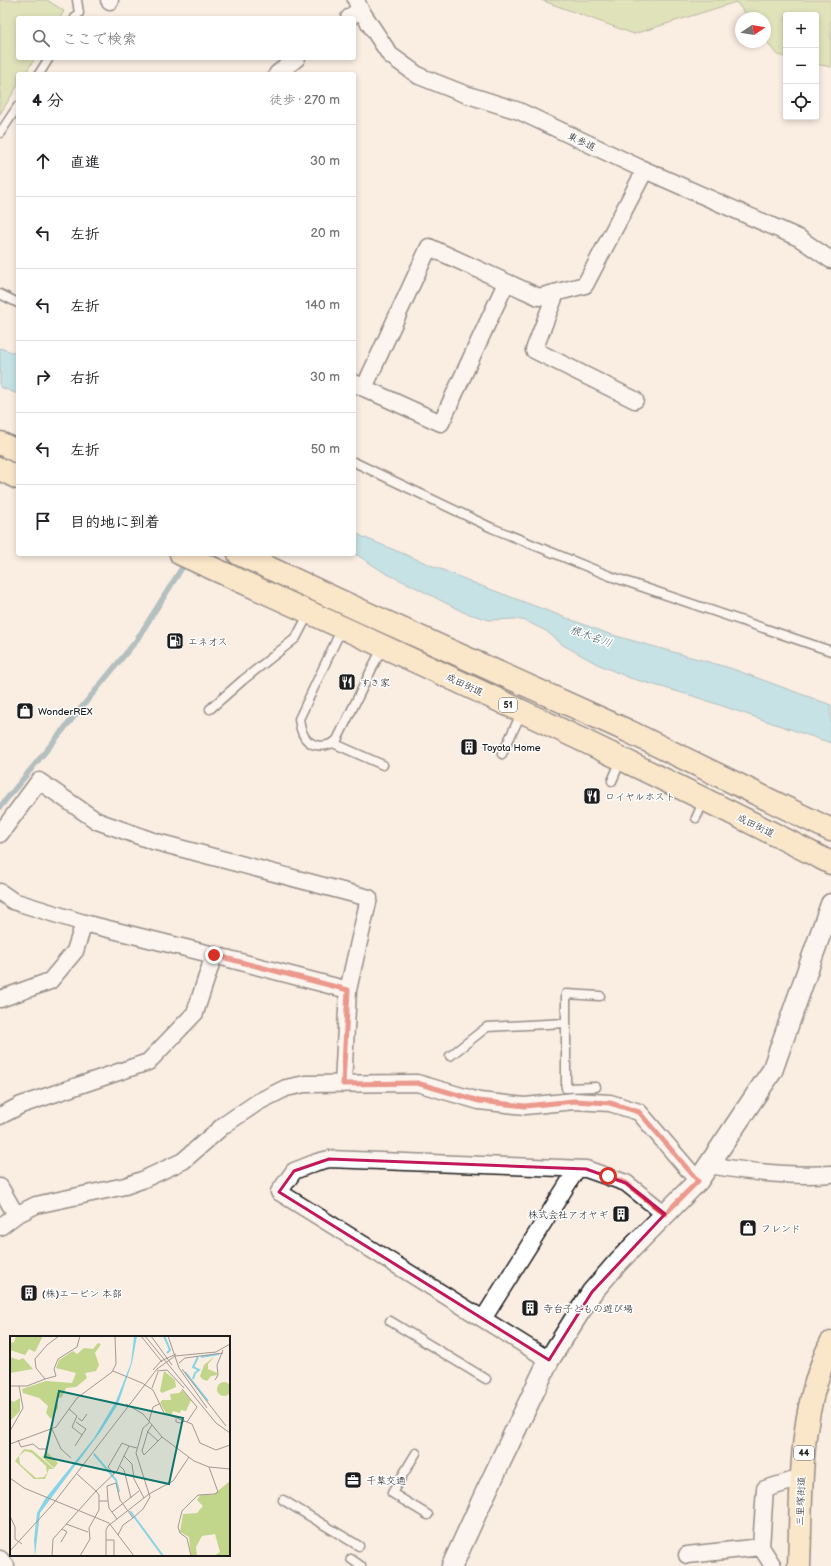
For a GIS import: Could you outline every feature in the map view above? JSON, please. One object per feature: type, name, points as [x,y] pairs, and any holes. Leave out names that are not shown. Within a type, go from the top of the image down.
[{"type":"main road","points":[[0,443],[16,451]]},
{"type":"main road","points":[[0,469],[16,477]]},
{"type":"main road","name":"成田街道","points":[[186,556],[310,612],[621,759],[700,809],[831,863]]},
{"type":"main road","points":[[243,556],[371,616],[628,731],[831,830]]},
{"type":"main road","name":"三里塚街道","points":[[798,1566],[801,1478],[809,1406],[824,1359],[831,1343]]},
{"type":"street","name":"東参道","points":[[355,9],[390,55],[419,76],[462,93],[519,111],[645,170],[799,238],[831,260]]},
{"type":"street","points":[[279,72],[294,60]]},
{"type":"street","points":[[506,282],[441,423],[359,386],[429,247],[506,282],[539,297],[585,285],[645,170]]},
{"type":"street","points":[[556,293],[534,350],[635,400]]},
{"type":"street","points":[[0,834],[39,781],[97,822],[153,841],[369,898],[348,990],[343,1084]]},
{"type":"street","points":[[0,892],[13,901],[84,923],[348,990]]},
{"type":"street","points":[[452,1566],[549,1360],[592,1292],[619,1261],[698,1181],[772,1071],[831,904]]},
{"type":"street","points":[[0,999],[50,981],[76,951],[84,923]]},
{"type":"street","points":[[0,1116],[21,1105],[148,1062],[195,1014],[214,955]]},
{"type":"street","points":[[0,1227],[16,1215],[36,1205],[125,1186],[142,1180],[183,1161],[224,1125],[258,1102],[286,1088],[305,1084],[417,1083],[479,1101],[525,1106],[574,1101],[610,1103],[639,1112],[698,1181]]},
{"type":"street","points":[[549,1360],[279,1192],[294,1171],[317,1162],[329,1160],[586,1169],[626,1183],[665,1214]]},
{"type":"street","points":[[709,1164],[751,1172],[812,1176],[831,1174]]},
{"type":"street","points":[[483,1319],[577,1169]]},
{"type":"street","points":[[0,1187],[16,1215]]},
{"type":"street","points":[[773,1566],[761,1547],[765,1489],[801,1478]]},
{"type":"street","points":[[687,1555],[761,1547]]},
{"type":"street","points":[[0,1559],[6,1566]]},
{"type":"lane","points":[[76,16],[78,13],[77,0]]},
{"type":"lane","points":[[40,72],[48,60]]},
{"type":"lane","points":[[0,133],[16,109]]},
{"type":"lane","points":[[0,294],[16,302]]},
{"type":"lane","points":[[356,463],[492,528],[610,576],[831,651]]},
{"type":"lane","points":[[210,709],[243,680],[296,638],[310,612]]},
{"type":"lane","points":[[342,628],[299,719],[302,734],[309,742],[320,746],[330,745],[337,740],[382,647]]},
{"type":"lane","points":[[502,754],[523,712]]},
{"type":"lane","points":[[333,743],[383,765]]},
{"type":"lane","points":[[612,782],[621,759]]},
{"type":"lane","points":[[596,1087],[566,1088],[566,994],[600,996]]},
{"type":"lane","points":[[450,1056],[487,1027],[566,1023]]},
{"type":"lane","points":[[390,1321],[486,1379]]},
{"type":"lane","points":[[416,1453],[392,1492],[428,1515]]},
{"type":"lane","points":[[283,1500],[359,1546]]},
{"type":"lane","points":[[351,1559],[361,1566]]},
{"type":"highlighted area","points":[[329,1159],[586,1169],[626,1183],[665,1214],[592,1292],[549,1360],[279,1192],[294,1171]]},
{"type":"green space","points":[[0,0],[47,0],[64,11],[61,16],[16,16],[16,60],[34,60],[26,72],[16,72],[16,88],[0,114]]},
{"type":"green space","points":[[541,0],[831,0],[831,67],[819,65],[819,12],[783,12],[783,56],[777,55],[771,47],[771,12],[744,12],[736,2],[634,34]]},
{"type":"water","points":[[0,348],[16,353],[16,393],[0,387]]},
{"type":"water","name":"根木名川","points":[[356,533],[479,585],[609,634],[730,668],[831,705],[831,743],[693,696],[630,678],[597,664],[563,645],[546,631],[526,621],[516,619],[489,620],[463,612],[385,573],[356,554]]},
{"type":"waterway","points":[[0,807],[136,641],[185,563],[187,564]]},
{"type":"place","name":"エネオス","points":[[175,641]]},
{"type":"place","name":"すき家","points":[[347,682]]},
{"type":"place","name":"WonderREX","points":[[25,711]]},
{"type":"place","name":"Toyota Home","points":[[469,747]]},
{"type":"place","name":"ロイヤルホスト","points":[[592,796]]},
{"type":"place","name":"株式会社アオヤギ","points":[[621,1214]]},
{"type":"place","name":"フレンド","points":[[748,1228]]},
{"type":"place","name":"(株)エービン 本部","points":[[29,1293]]},
{"type":"place","name":"寺台子どもの遊び場","points":[[530,1308]]},
{"type":"place","name":"千葉交通","points":[[353,1480]]},
{"type":"route","points":[[214,955],[348,990],[343,1084],[417,1083],[479,1101],[525,1106],[574,1101],[610,1103],[639,1112],[698,1181],[665,1214],[638,1191],[626,1183],[608,1176]]}]
